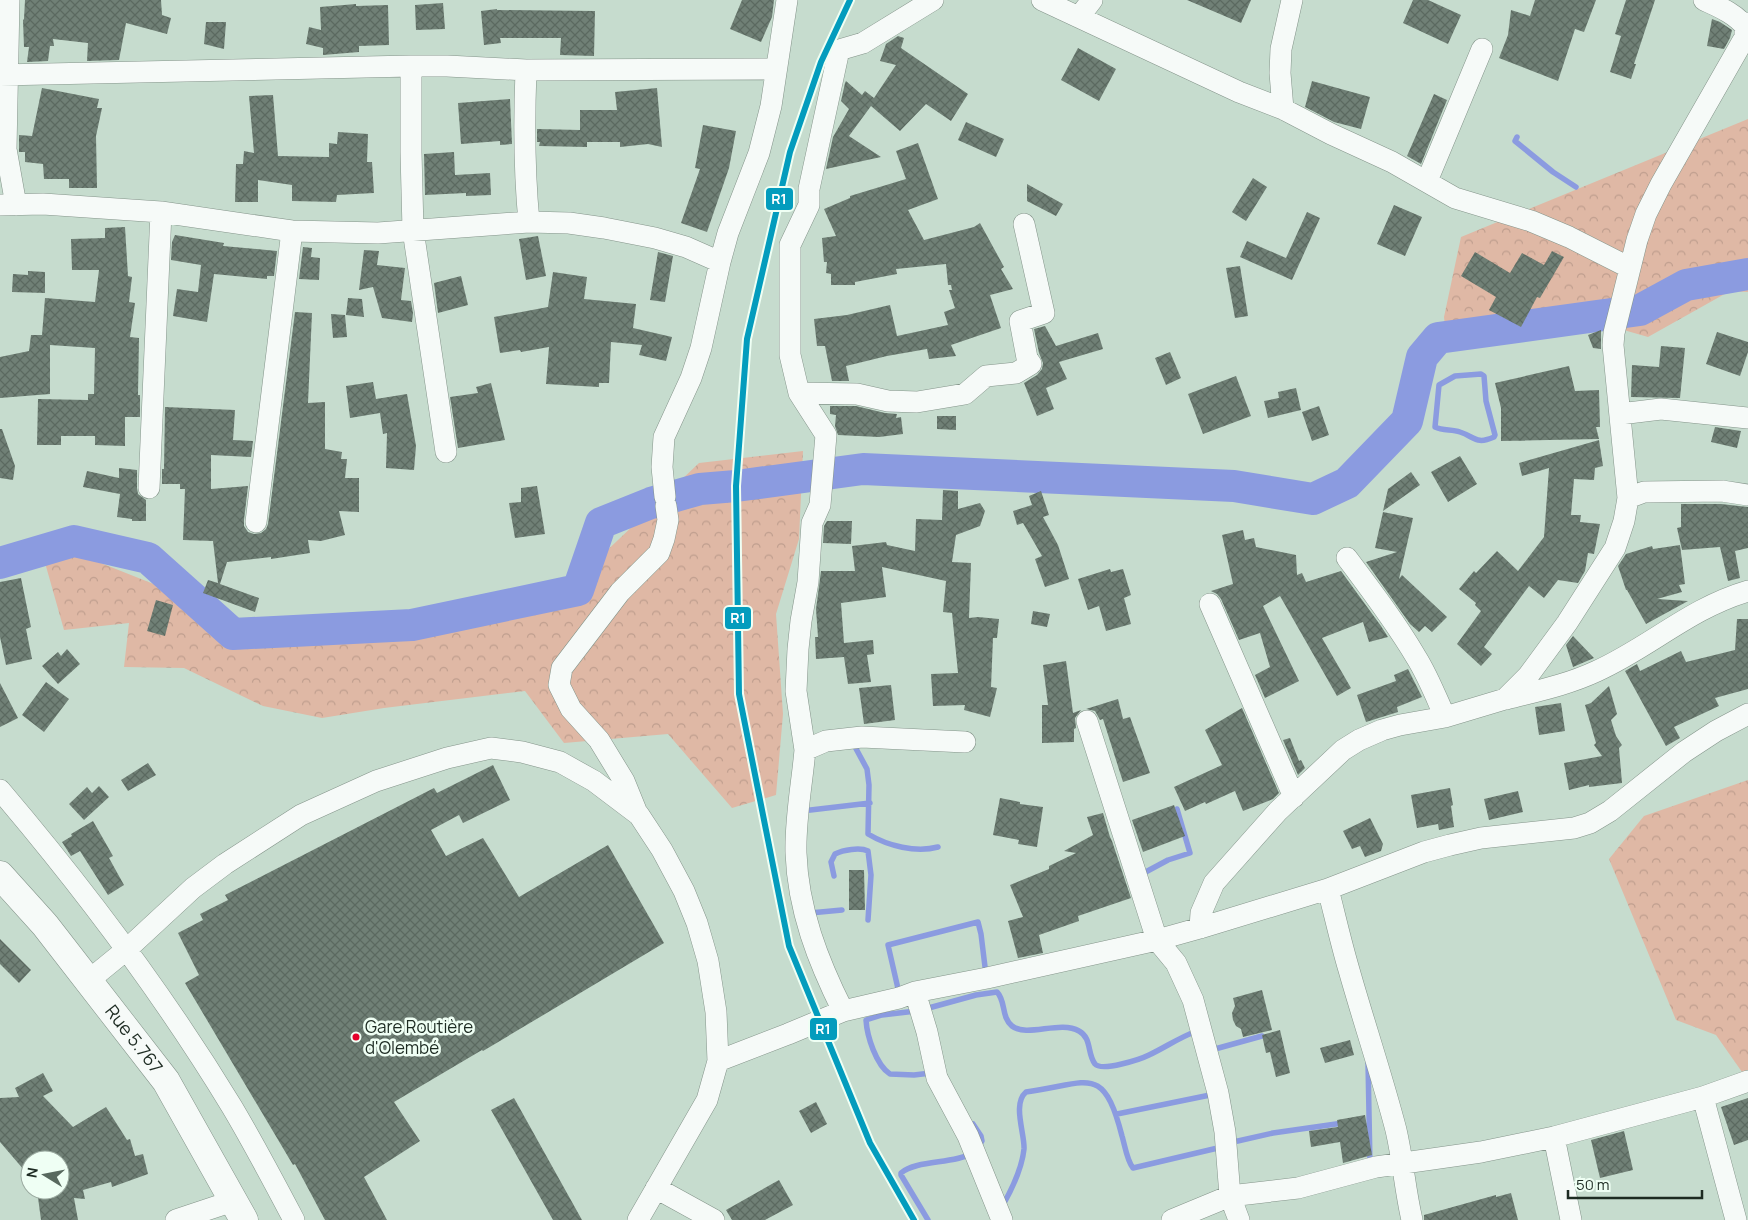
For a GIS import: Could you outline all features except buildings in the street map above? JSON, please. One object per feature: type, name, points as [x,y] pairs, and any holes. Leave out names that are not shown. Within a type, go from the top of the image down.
[{"type":"highway","name":"Rue 5.767","points":[[0,875],[45,925],[166,1081],[239,1210]]},
{"type":"street","points":[[9,0],[4,75],[8,205],[43,204],[162,212],[292,231],[378,233],[529,222],[569,223],[655,238],[686,246],[720,262]]},
{"type":"street","points":[[638,1220],[707,1100],[718,1061],[716,1012],[708,961],[697,923],[684,890],[662,850],[638,815],[624,781],[599,740],[571,709],[559,685],[562,668],[620,592],[659,553],[664,539],[668,520],[662,467],[664,437],[691,378],[701,348],[728,233],[759,154],[771,106],[787,0]]},
{"type":"street","points":[[843,1011],[815,950],[806,918],[798,877],[796,832],[805,750],[796,691],[798,649],[808,582],[812,523],[820,505],[826,435],[799,393],[790,355],[790,245],[810,204],[810,182],[839,50],[863,43],[933,0]]},
{"type":"street","points":[[1042,0],[1239,92],[1283,109],[1427,181],[1455,198],[1531,221],[1570,237],[1630,268]]},
{"type":"street","points":[[1079,17],[1092,0]]},
{"type":"street","points":[[1283,109],[1280,73],[1281,49],[1292,0]]},
{"type":"street","points":[[1505,699],[1528,676],[1567,623],[1615,548],[1624,521],[1628,498],[1613,345],[1614,332],[1637,240],[1646,214],[1661,184],[1745,37],[1747,24],[1727,11],[1704,0]]},
{"type":"street","points":[[1427,181],[1482,49]]},
{"type":"street","points":[[4,75],[411,66],[526,70],[776,69]]},
{"type":"street","points":[[411,66],[413,230],[446,452]]},
{"type":"street","points":[[526,70],[524,116],[529,222]]},
{"type":"street","points":[[149,488],[162,212]]},
{"type":"street","points":[[799,393],[857,394],[888,400],[925,401],[965,394],[986,376],[1016,373],[1031,364],[1027,358],[1020,321],[1044,313],[1024,224]]},
{"type":"street","points":[[256,522],[292,231]]},
{"type":"street","points":[[1620,414],[1661,409],[1748,418]]},
{"type":"street","points":[[1628,498],[1644,492],[1722,491],[1748,495]]},
{"type":"street","points":[[1348,558],[1394,622],[1417,658],[1433,688],[1445,717]]},
{"type":"street","points":[[1200,928],[1201,913],[1214,883],[1260,831],[1294,797],[1343,750],[1359,740],[1400,725],[1445,717],[1505,699],[1567,684],[1598,671],[1692,615],[1748,591]]},
{"type":"street","points":[[1210,604],[1294,797]]},
{"type":"street","points":[[718,1061],[843,1011],[900,998],[915,992],[1157,940],[1328,889],[1424,852],[1481,838],[1574,828],[1590,823],[1610,811],[1684,752],[1716,731],[1748,714]]},
{"type":"street","points":[[1087,721],[1157,940],[1176,963],[1193,1000],[1218,1093],[1225,1132],[1230,1196],[1239,1220]]},
{"type":"street","points":[[805,750],[826,741],[862,737],[965,742]]},
{"type":"street","points":[[88,980],[126,950],[193,888],[225,864],[301,815],[376,780],[447,758],[491,748],[522,752],[560,762],[594,781],[638,815]]},
{"type":"street","points":[[0,790],[90,900],[167,1007],[232,1108],[294,1220]]},
{"type":"street","points":[[1328,889],[1349,970],[1396,1132],[1412,1220]]},
{"type":"street","points":[[915,992],[927,1032],[937,1078],[968,1136],[1002,1220]]},
{"type":"street","points":[[1172,1220],[1230,1196],[1298,1188],[1350,1173],[1402,1163],[1481,1152],[1554,1137],[1703,1097],[1748,1081]]},
{"type":"street","points":[[1703,1097],[1736,1220]]},
{"type":"street","points":[[1554,1137],[1571,1220]]},
{"type":"street","points":[[656,1188],[714,1220]]},
{"type":"street","points":[[176,1220],[239,1210]]},
{"type":"green space","points":[[1748,119],[1748,292],[1730,291],[1648,337],[1589,320],[1538,335],[1447,346],[1444,317],[1461,237]]},
{"type":"green space","points":[[803,451],[799,539],[776,614],[783,714],[776,795],[732,808],[668,734],[564,743],[525,691],[384,708],[322,718],[263,706],[184,668],[124,667],[129,623],[64,630],[38,538],[289,638],[577,579],[699,463]]},
{"type":"green space","points":[[1748,780],[1748,1070],[1742,1072],[1716,1035],[1676,1020],[1609,859],[1644,816]]},
{"type":"waterway","points":[[1517,137],[1515,141],[1553,172],[1576,187]]},
{"type":"waterway","points":[[0,563],[74,541],[148,558],[233,634],[412,625],[578,590],[601,523],[651,503],[700,489],[863,469],[1234,486],[1313,499],[1347,483],[1407,421],[1422,357],[1438,338],[1640,310],[1686,285],[1748,274]]},
{"type":"waterway","points":[[1481,374],[1484,376],[1486,401],[1494,437],[1479,440],[1457,431],[1435,427],[1439,385],[1455,376],[1481,374]]},
{"type":"waterway","points":[[854,745],[867,769],[869,785],[868,834],[884,842],[911,849],[938,847]]},
{"type":"waterway","points":[[802,811],[870,803]]},
{"type":"waterway","points":[[1140,875],[1168,860],[1190,853],[1177,809]]},
{"type":"waterway","points":[[834,876],[831,862],[835,854],[842,851],[861,849],[868,851],[871,875],[868,920]]},
{"type":"waterway","points":[[810,913],[842,910]]},
{"type":"waterway","points":[[899,993],[888,945],[978,922],[986,975]]},
{"type":"waterway","points":[[925,1009],[976,995],[997,992],[1002,1000],[1006,1018],[1012,1026],[1026,1030],[1063,1027],[1079,1031],[1088,1042],[1095,1064],[1105,1067],[1122,1064],[1149,1055],[1197,1031]]},
{"type":"waterway","points":[[916,1011],[882,1015],[866,1020],[868,1034],[880,1064],[890,1074],[914,1075],[931,1073]]},
{"type":"waterway","points":[[1215,1049],[1262,1036]]},
{"type":"waterway","points":[[1368,1062],[1370,1165]]},
{"type":"waterway","points":[[1003,1205],[1016,1178],[1023,1156],[1024,1143],[1019,1111],[1022,1097],[1026,1092],[1079,1083],[1090,1083],[1100,1087],[1108,1097],[1115,1113],[1133,1168],[1222,1147]]},
{"type":"waterway","points":[[1117,1114],[1215,1094]]},
{"type":"waterway","points":[[1229,1143],[1273,1133],[1343,1123]]},
{"type":"waterway","points":[[973,1124],[981,1136],[982,1141],[978,1148]]},
{"type":"waterway","points":[[928,1220],[901,1173],[916,1166],[971,1154]]},
{"type":"transit line","name":"R1","points":[[850,0],[821,62],[790,152],[747,339],[736,486],[739,694],[789,946],[870,1143],[914,1220]]},
{"type":"place","name":"Gare Routière d'Olembé","points":[[356,1037]]}]
